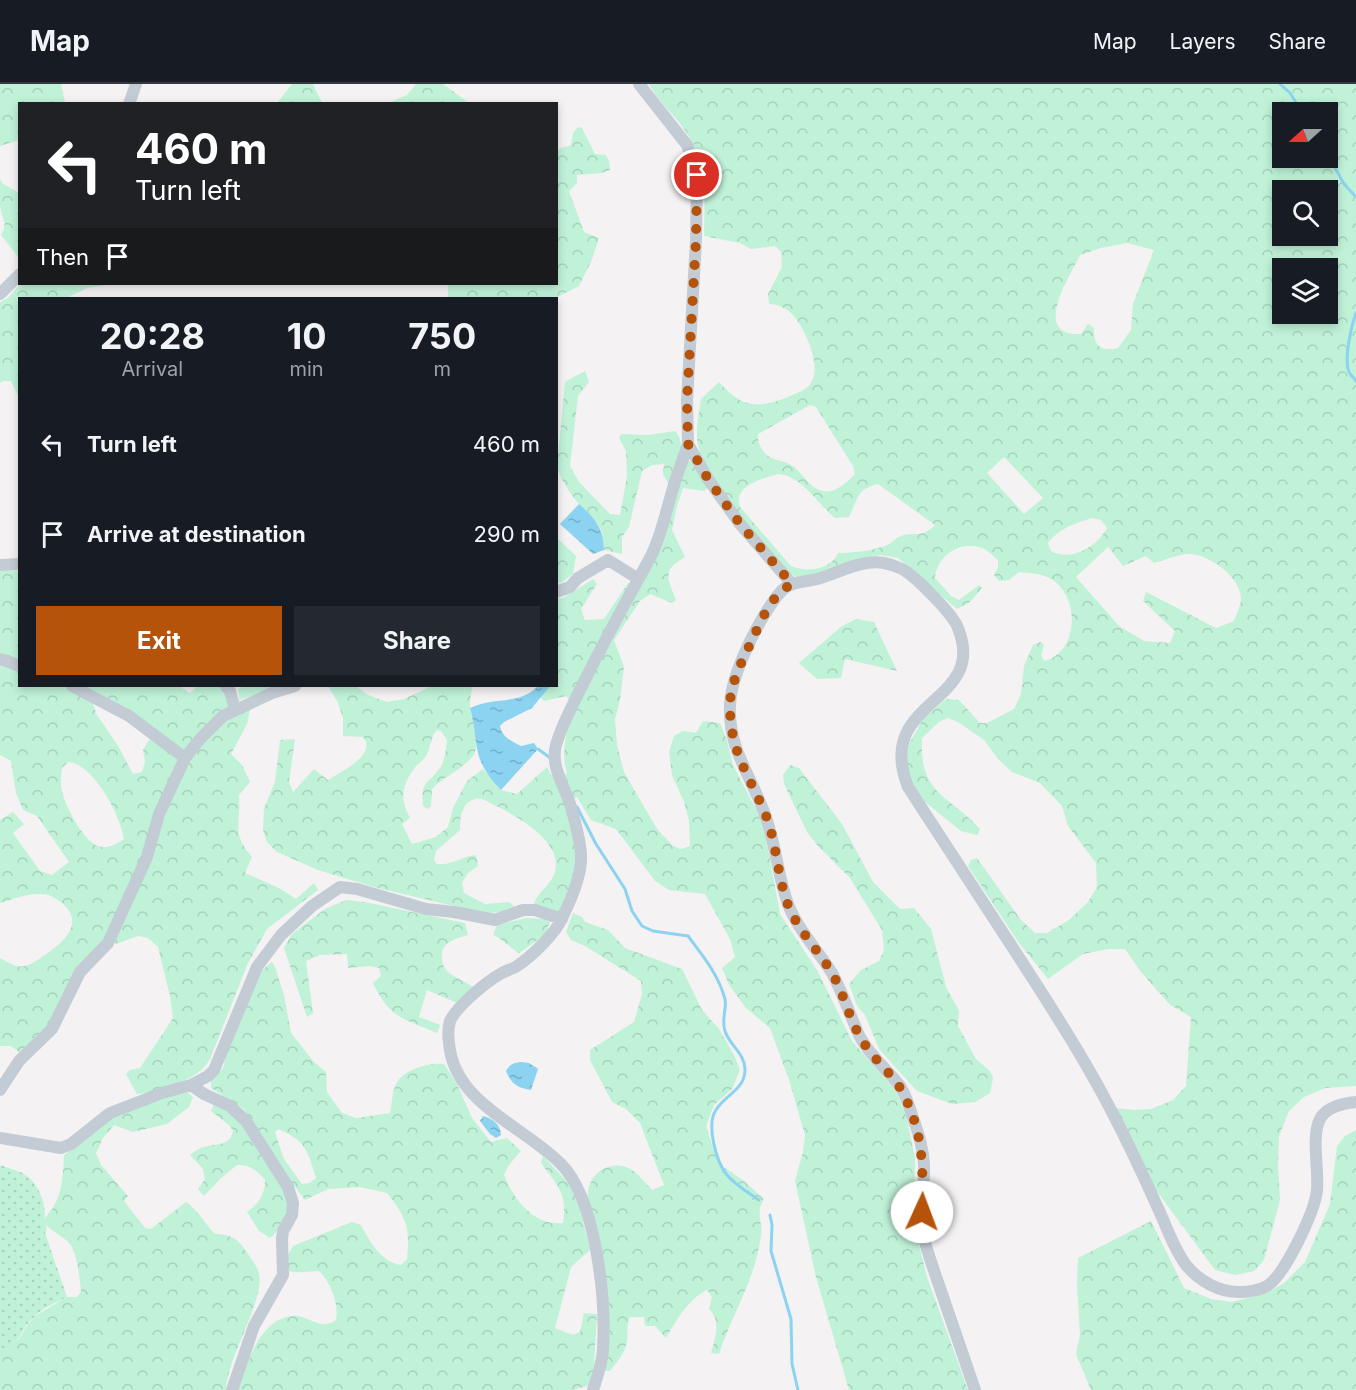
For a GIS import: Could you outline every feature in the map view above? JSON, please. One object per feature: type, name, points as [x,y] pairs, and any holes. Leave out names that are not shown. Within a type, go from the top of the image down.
[{"type":"street","points":[[130,102],[136,84]]},
{"type":"street","points":[[593,1390],[603,1350],[602,1310],[597,1254],[590,1221],[579,1190],[573,1177],[554,1156],[470,1092],[458,1073],[449,1041],[450,1022],[456,1012],[501,973],[518,966],[557,929],[562,919],[580,869],[581,858],[571,807],[556,768],[555,747],[570,709],[650,558],[661,532],[688,444],[687,400],[696,240],[697,175],[687,145],[639,84]]},
{"type":"street","points":[[0,294],[18,276]]},
{"type":"street","points":[[688,444],[708,479],[740,524],[792,584]]},
{"type":"street","points":[[558,591],[570,587],[578,578],[608,560],[638,578]]},
{"type":"street","points":[[975,1390],[923,1233],[924,1164],[914,1118],[900,1087],[869,1052],[860,1038],[833,976],[798,926],[782,884],[768,823],[733,742],[730,703],[734,680],[764,615],[784,588],[863,564],[879,562],[900,567],[911,575],[951,615],[958,626],[963,650],[959,671],[953,683],[921,711],[906,731],[900,760],[902,773],[908,787],[965,872],[1090,1071],[1179,1254],[1193,1272],[1209,1284],[1235,1292],[1246,1292],[1266,1286],[1275,1278],[1296,1244],[1314,1203],[1317,1179],[1316,1134],[1321,1116],[1343,1104],[1356,1102]]},
{"type":"street","points":[[0,565],[18,564]]},
{"type":"street","points":[[0,659],[18,665]]},
{"type":"street","points":[[74,687],[129,716],[185,758]]},
{"type":"street","points":[[227,687],[235,709]]},
{"type":"street","points":[[0,1090],[19,1061],[52,1029],[80,972],[108,943],[147,857],[159,814],[185,758],[223,716],[272,693],[292,687]]},
{"type":"street","points":[[0,1138],[61,1148],[71,1144],[110,1113],[162,1093],[191,1085],[208,1076],[214,1070],[257,967],[274,943],[312,906],[340,887],[357,889],[426,909],[495,920],[523,910],[535,910],[562,919]]},
{"type":"street","points":[[191,1085],[230,1106],[246,1121],[288,1187],[293,1203],[292,1215],[282,1239],[283,1275],[254,1326],[232,1390]]},
{"type":"green space","points":[[0,84],[61,84],[65,102],[18,102],[18,140],[0,146]]},
{"type":"green space","points":[[292,84],[313,84],[322,102],[278,102]]},
{"type":"green space","points":[[416,84],[443,84],[468,102],[390,102],[407,95]]},
{"type":"green space","points":[[649,84],[1356,84],[1356,1086],[1325,1088],[1304,1097],[1289,1111],[1279,1136],[1280,1200],[1264,1260],[1254,1271],[1235,1275],[1215,1270],[1156,1190],[1116,1108],[1151,1109],[1173,1100],[1186,1086],[1191,1017],[1169,1004],[1141,972],[1125,949],[1108,949],[1083,954],[1048,979],[1019,943],[968,866],[971,860],[977,858],[1021,920],[1035,933],[1047,933],[1069,920],[1088,902],[1097,887],[1096,863],[1068,826],[1062,806],[1040,783],[1012,772],[998,759],[984,740],[958,722],[948,718],[939,722],[922,738],[925,771],[938,792],[980,829],[977,835],[961,831],[920,798],[907,772],[909,744],[923,719],[946,699],[959,700],[980,723],[987,723],[1014,709],[1021,694],[1024,666],[1033,645],[1040,642],[1044,644],[1041,656],[1045,661],[1057,655],[1065,645],[1072,620],[1066,594],[1058,584],[1037,574],[1019,572],[1009,580],[999,581],[994,575],[998,568],[998,560],[986,550],[974,546],[951,551],[940,562],[937,570],[935,578],[951,596],[959,600],[979,585],[982,588],[970,602],[957,609],[898,558],[880,555],[855,560],[799,579],[790,573],[736,514],[712,480],[698,445],[697,428],[701,399],[719,382],[735,397],[750,404],[777,401],[804,390],[811,383],[815,367],[807,338],[793,315],[782,307],[769,304],[768,294],[782,267],[781,252],[775,246],[751,249],[740,243],[704,236],[704,182],[699,157],[686,132]],"holes":[[[1127,243],[1154,250],[1133,304],[1131,330],[1118,348],[1107,349],[1099,346],[1095,339],[1094,328],[1088,324],[1081,334],[1066,332],[1058,326],[1056,316],[1062,290],[1080,255]],[[810,405],[816,407],[853,466],[855,474],[845,484],[832,491],[818,489],[794,467],[767,455],[760,446],[758,434]],[[1004,457],[1043,498],[1024,514],[987,473]],[[778,474],[794,479],[802,485],[835,518],[849,517],[862,492],[878,484],[935,525],[926,532],[901,536],[879,548],[838,553],[835,559],[818,569],[797,568],[791,566],[740,507],[739,499],[745,488]],[[1092,518],[1101,520],[1107,528],[1090,547],[1067,555],[1051,551],[1048,543],[1052,538],[1062,530]],[[1108,547],[1123,566],[1146,556],[1154,563],[1187,554],[1204,557],[1229,574],[1240,590],[1241,599],[1234,621],[1216,628],[1146,592],[1143,601],[1175,631],[1170,643],[1144,641],[1119,626],[1076,577]]]},
{"type":"green space","points":[[578,127],[582,128],[595,154],[606,155],[610,170],[577,175],[577,183],[569,191],[584,232],[599,238],[591,262],[579,286],[558,297],[448,297],[448,285],[558,285],[558,149],[571,145],[573,133]]},
{"type":"green space","points":[[0,179],[2,183],[18,192],[18,257],[1,235],[4,224],[0,206]]},
{"type":"green space","points":[[19,285],[106,285],[87,288],[69,297],[18,297],[18,396],[11,381],[0,383],[0,302],[8,298]]},
{"type":"green space","points":[[585,371],[589,382],[578,396],[570,466],[579,482],[610,514],[620,515],[627,476],[626,451],[619,438],[621,434],[648,435],[675,431],[681,443],[680,457],[669,485],[663,474],[664,464],[652,465],[642,471],[629,527],[622,537],[622,554],[604,550],[600,528],[571,495],[558,469],[565,382]]},
{"type":"green space","points":[[688,461],[693,461],[708,488],[704,491],[683,488],[677,506],[672,530],[685,557],[673,566],[668,575],[676,600],[672,603],[650,594],[640,601],[614,640],[624,667],[615,719],[617,745],[624,772],[657,829],[673,846],[681,849],[690,846],[689,821],[684,802],[672,775],[669,752],[674,736],[683,731],[696,733],[703,721],[720,723],[733,765],[759,815],[766,838],[780,914],[817,970],[852,1041],[896,1091],[906,1115],[915,1158],[914,1224],[927,1277],[968,1390],[849,1390],[816,1277],[795,1181],[805,1135],[789,1080],[770,1028],[746,1008],[729,985],[722,968],[735,957],[730,939],[705,894],[669,890],[655,881],[616,829],[591,820],[577,797],[565,802],[577,857],[571,885],[559,911],[547,911],[534,904],[555,871],[555,855],[550,846],[524,822],[483,800],[475,799],[464,807],[460,830],[436,851],[434,860],[437,864],[442,864],[476,855],[478,866],[468,873],[462,883],[464,893],[485,904],[509,902],[515,907],[503,912],[487,913],[374,887],[318,870],[277,852],[267,842],[263,830],[264,808],[275,782],[280,740],[295,739],[289,782],[293,792],[314,769],[328,780],[356,762],[366,750],[363,737],[343,736],[343,718],[329,687],[357,687],[368,695],[387,702],[404,699],[430,687],[473,687],[470,705],[476,746],[473,756],[432,789],[431,806],[428,809],[423,806],[424,787],[440,768],[445,755],[447,740],[441,731],[437,730],[426,756],[416,766],[405,785],[403,798],[410,818],[402,824],[412,844],[436,837],[448,827],[453,808],[467,781],[483,769],[501,790],[517,794],[547,767],[555,781],[567,773],[564,756],[566,739],[576,706],[566,696],[544,701],[540,697],[549,687],[558,687],[558,599],[593,579],[597,584],[581,609],[585,620],[604,619],[628,583],[636,589]]},
{"type":"green space","points":[[558,539],[576,556],[573,574],[558,583]]},
{"type":"green space","points":[[0,570],[18,571],[18,687],[181,687],[190,693],[196,687],[220,687],[226,694],[250,709],[247,724],[231,754],[242,765],[250,782],[239,795],[239,835],[245,849],[252,857],[245,873],[281,889],[296,899],[314,883],[318,890],[267,929],[248,963],[210,1059],[205,1066],[188,1079],[157,1091],[137,1094],[126,1074],[130,1070],[140,1068],[173,1018],[158,947],[148,938],[138,936],[116,944],[106,939],[51,1024],[20,1053],[11,1046],[0,1046],[0,958],[17,966],[33,963],[63,940],[72,926],[69,911],[62,903],[47,895],[31,894],[0,903],[0,820],[13,812],[24,824],[13,833],[40,871],[52,875],[69,862],[37,816],[23,810],[16,793],[11,761],[0,755]],"holes":[[[92,702],[155,730],[143,750],[145,762],[142,772],[133,774],[117,744],[97,715]],[[68,762],[87,771],[96,781],[112,805],[124,839],[117,844],[102,847],[89,840],[67,806],[61,788],[62,768]]]},
{"type":"green space","points":[[856,619],[874,622],[897,671],[845,659],[841,678],[817,679],[799,663],[842,626]]},
{"type":"green space","points":[[242,687],[282,687],[239,700],[238,689]]},
{"type":"green space","points":[[790,765],[799,768],[842,824],[873,882],[900,909],[914,908],[931,929],[946,987],[959,1011],[958,1026],[976,1059],[990,1071],[993,1078],[990,1093],[975,1102],[952,1104],[917,1091],[879,1049],[865,1015],[857,1006],[849,984],[861,970],[879,961],[884,950],[882,930],[850,878],[807,832],[784,784],[783,775]]},
{"type":"green space","points":[[346,900],[465,923],[468,935],[446,945],[442,953],[442,961],[448,972],[473,987],[457,1003],[427,990],[419,1017],[440,1025],[437,1033],[406,1020],[392,1011],[385,1004],[373,983],[381,976],[379,968],[370,966],[348,968],[347,954],[320,955],[306,961],[313,1013],[307,1017],[284,948],[292,934],[325,909]]},
{"type":"green space","points":[[573,913],[582,917],[585,922],[608,930],[625,948],[682,969],[702,1010],[719,1029],[740,1070],[732,1089],[714,1105],[706,1126],[718,1163],[744,1181],[764,1199],[760,1209],[761,1235],[754,1266],[719,1354],[711,1353],[716,1336],[716,1324],[709,1309],[712,1297],[707,1290],[688,1305],[666,1338],[655,1326],[645,1326],[644,1317],[630,1317],[625,1349],[610,1371],[604,1371],[608,1327],[606,1285],[589,1207],[590,1185],[598,1173],[618,1165],[635,1172],[652,1190],[664,1185],[640,1123],[626,1109],[612,1102],[590,1060],[590,1050],[634,1022],[642,994],[641,981],[585,946],[571,940],[566,932]]},
{"type":"green space","points":[[526,918],[544,919],[550,922],[545,935],[519,953],[493,935],[497,925]]},
{"type":"green space","points":[[272,962],[284,995],[291,1033],[314,1062],[326,1072],[327,1092],[342,1113],[356,1118],[390,1113],[396,1084],[404,1074],[432,1064],[444,1064],[457,1084],[472,1118],[491,1142],[507,1138],[521,1151],[508,1166],[504,1175],[513,1193],[526,1210],[543,1220],[563,1223],[564,1204],[560,1190],[541,1163],[543,1156],[570,1185],[579,1206],[590,1250],[571,1267],[555,1328],[573,1335],[580,1332],[584,1313],[597,1314],[591,1385],[572,1390],[238,1390],[256,1344],[271,1325],[292,1316],[325,1324],[336,1320],[333,1294],[319,1271],[289,1271],[287,1257],[293,1246],[352,1222],[361,1225],[382,1256],[394,1263],[401,1265],[407,1259],[408,1248],[406,1223],[387,1193],[360,1187],[328,1189],[305,1200],[280,1167],[244,1109],[211,1088],[211,1080],[223,1068],[229,1044],[261,971]],"holes":[[[278,1129],[300,1142],[307,1153],[316,1178],[310,1183],[302,1184],[284,1159],[275,1132]]]},
{"type":"green space","points":[[186,1091],[193,1097],[189,1107],[167,1124],[133,1132],[114,1125],[103,1138],[96,1153],[101,1165],[128,1196],[124,1201],[145,1228],[151,1229],[186,1202],[215,1234],[226,1235],[238,1242],[256,1266],[259,1274],[257,1298],[232,1362],[226,1390],[0,1390],[0,1350],[19,1339],[35,1316],[67,1297],[77,1297],[81,1292],[75,1253],[67,1241],[44,1222],[59,1194],[64,1155],[116,1115]]},
{"type":"green space","points":[[214,1104],[227,1110],[244,1127],[282,1185],[289,1207],[285,1220],[270,1238],[259,1231],[247,1212],[258,1202],[264,1190],[265,1180],[256,1171],[237,1165],[204,1196],[198,1189],[205,1179],[203,1169],[190,1155],[204,1147],[224,1143],[231,1137],[233,1131],[211,1111]]},
{"type":"green space","points":[[1356,1130],[1356,1390],[1091,1390],[1076,1354],[1080,1335],[1078,1258],[1151,1221],[1184,1288],[1211,1299],[1231,1302],[1267,1293],[1284,1283],[1305,1262],[1330,1204],[1337,1146],[1345,1136]]},
{"type":"green space","points":[[0,1165],[24,1174],[38,1188],[45,1209],[44,1222],[47,1227],[45,1233],[67,1297],[37,1314],[18,1339],[0,1350]]},
{"type":"water","points":[[579,504],[598,524],[604,550],[593,554],[560,524]]},
{"type":"water","points":[[537,687],[549,687],[532,708],[500,726],[510,740],[521,746],[534,743],[538,749],[501,790],[484,769],[480,760],[470,708],[488,702],[514,699]]},
{"type":"water","points":[[529,1063],[538,1069],[531,1090],[516,1085],[506,1071],[512,1064]]},
{"type":"water","points":[[483,1116],[495,1122],[501,1135],[496,1138],[490,1134],[480,1121]]},
{"type":"waterway","points":[[1280,84],[1296,102]]},
{"type":"waterway","points":[[1335,168],[1344,184],[1356,197]]},
{"type":"waterway","points":[[1356,313],[1347,356],[1349,372],[1356,381]]},
{"type":"waterway","points":[[538,749],[549,757]]},
{"type":"waterway","points":[[577,807],[596,844],[625,889],[632,911],[642,926],[653,931],[688,936],[718,981],[725,999],[725,1031],[743,1060],[745,1071],[738,1088],[716,1110],[713,1116],[712,1133],[719,1161],[727,1175],[759,1200]]},
{"type":"waterway","points":[[770,1215],[771,1251],[791,1319],[792,1364],[798,1390]]},
{"type":"route","points":[[697,175],[698,198],[687,400],[688,444],[708,479],[740,524],[792,584],[784,588],[764,615],[734,680],[730,703],[733,742],[768,823],[782,884],[798,926],[833,976],[860,1038],[869,1052],[900,1087],[906,1098],[921,1143],[924,1164],[922,1212]]}]
